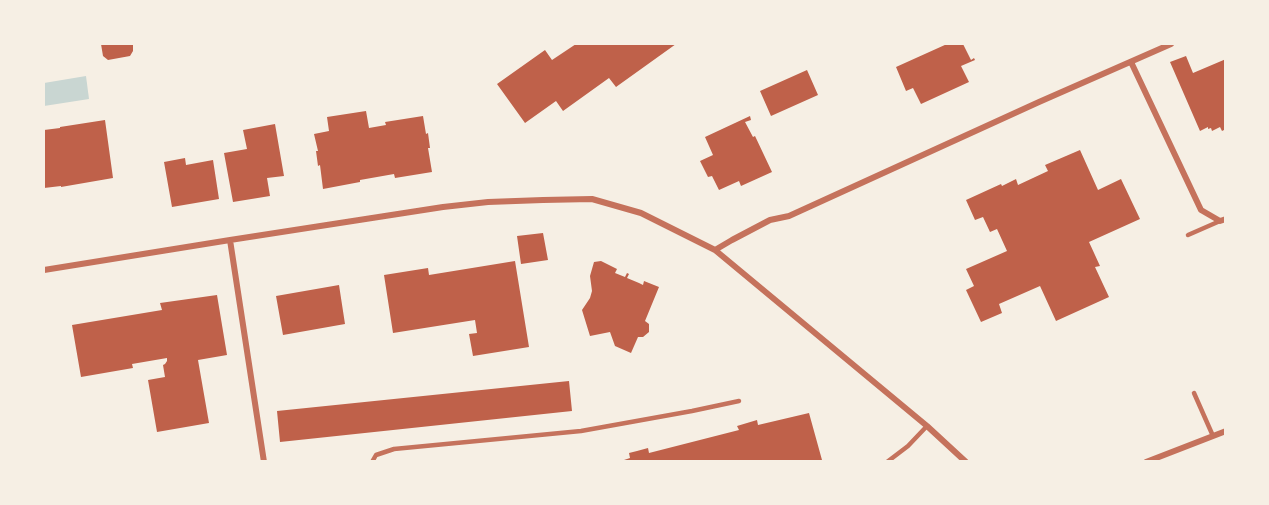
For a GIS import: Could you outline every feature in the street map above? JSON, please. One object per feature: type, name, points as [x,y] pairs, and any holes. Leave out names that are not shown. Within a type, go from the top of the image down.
[{"type":"street","points":[[715,250],[770,220],[789,216],[1171,44]]},
{"type":"street","points":[[1131,62],[1201,210],[1223,220]]},
{"type":"street","points":[[44,270],[443,207],[521,201],[592,199],[641,213],[715,250],[927,426],[966,462]]},
{"type":"street","points":[[230,240],[264,462]]},
{"type":"street","points":[[1146,462],[1226,431]]},
{"type":"lane","points":[[1188,235],[1223,220]]},
{"type":"lane","points":[[1194,393],[1213,436]]},
{"type":"lane","points":[[372,462],[376,455],[394,449],[580,431],[739,401]]},
{"type":"lane","points":[[887,462],[908,446],[927,426]]},
{"type":"shaded area","points":[[86,76],[89,99],[44,106],[44,83]]},
{"type":"building","points":[[101,44],[133,44],[133,51],[130,56],[108,60],[103,56]]},
{"type":"building","points":[[576,44],[676,44],[616,87],[609,78],[563,111],[556,101],[525,123],[497,84],[545,50],[552,60]]},
{"type":"building","points":[[947,44],[963,44],[971,60],[974,58],[975,60],[961,66],[969,82],[921,104],[913,88],[906,91],[896,67]]},
{"type":"building","points":[[1186,56],[1193,73],[1226,59],[1226,129],[1222,131],[1220,127],[1212,131],[1208,127],[1200,131],[1170,62]]},
{"type":"building","points":[[807,70],[818,95],[771,116],[760,91]]},
{"type":"building","points":[[366,111],[369,128],[386,125],[385,122],[423,116],[426,134],[428,133],[432,172],[395,178],[394,174],[323,189],[314,134],[329,131],[327,117]]},
{"type":"building","points":[[750,116],[751,120],[745,122],[753,137],[755,136],[772,172],[741,186],[739,181],[719,190],[712,176],[708,177],[700,161],[713,155],[705,137]]},
{"type":"building","points":[[105,120],[113,178],[44,188],[44,130]]},
{"type":"building","points":[[275,124],[284,176],[267,178],[270,196],[233,202],[224,153],[247,149],[243,130]]},
{"type":"building","points":[[1080,150],[1098,190],[1121,179],[1140,219],[1089,242],[1100,266],[1095,267],[1109,297],[1056,321],[1040,286],[999,304],[1002,313],[981,322],[966,290],[974,286],[966,269],[1007,251],[997,229],[990,232],[983,217],[975,220],[966,200],[1016,179],[1018,185],[1048,171],[1045,165]]},
{"type":"building","points":[[185,158],[186,165],[213,160],[219,199],[172,207],[164,162]]},
{"type":"building","points":[[543,233],[548,260],[521,264],[517,236]]},
{"type":"building","points":[[515,261],[529,347],[473,356],[469,334],[477,333],[475,320],[393,333],[384,275],[428,268],[429,275]]},
{"type":"building","points":[[601,261],[617,269],[615,273],[625,277],[627,273],[629,274],[627,278],[643,285],[644,281],[659,287],[645,321],[649,324],[649,332],[643,337],[638,337],[631,353],[615,346],[610,332],[590,336],[582,310],[592,291],[590,276],[594,262]]},
{"type":"building","points":[[339,285],[345,324],[283,335],[276,296]]},
{"type":"building","points":[[217,295],[227,355],[198,360],[209,423],[157,432],[148,380],[165,377],[163,365],[167,358],[132,364],[133,368],[81,377],[72,325],[162,310],[160,303]]},
{"type":"building","points":[[569,381],[572,411],[280,442],[277,411]]},
{"type":"building","points":[[809,413],[822,460],[815,462],[618,462],[630,458],[629,453],[648,448],[649,453],[739,430],[737,426],[757,420],[758,425]]}]
